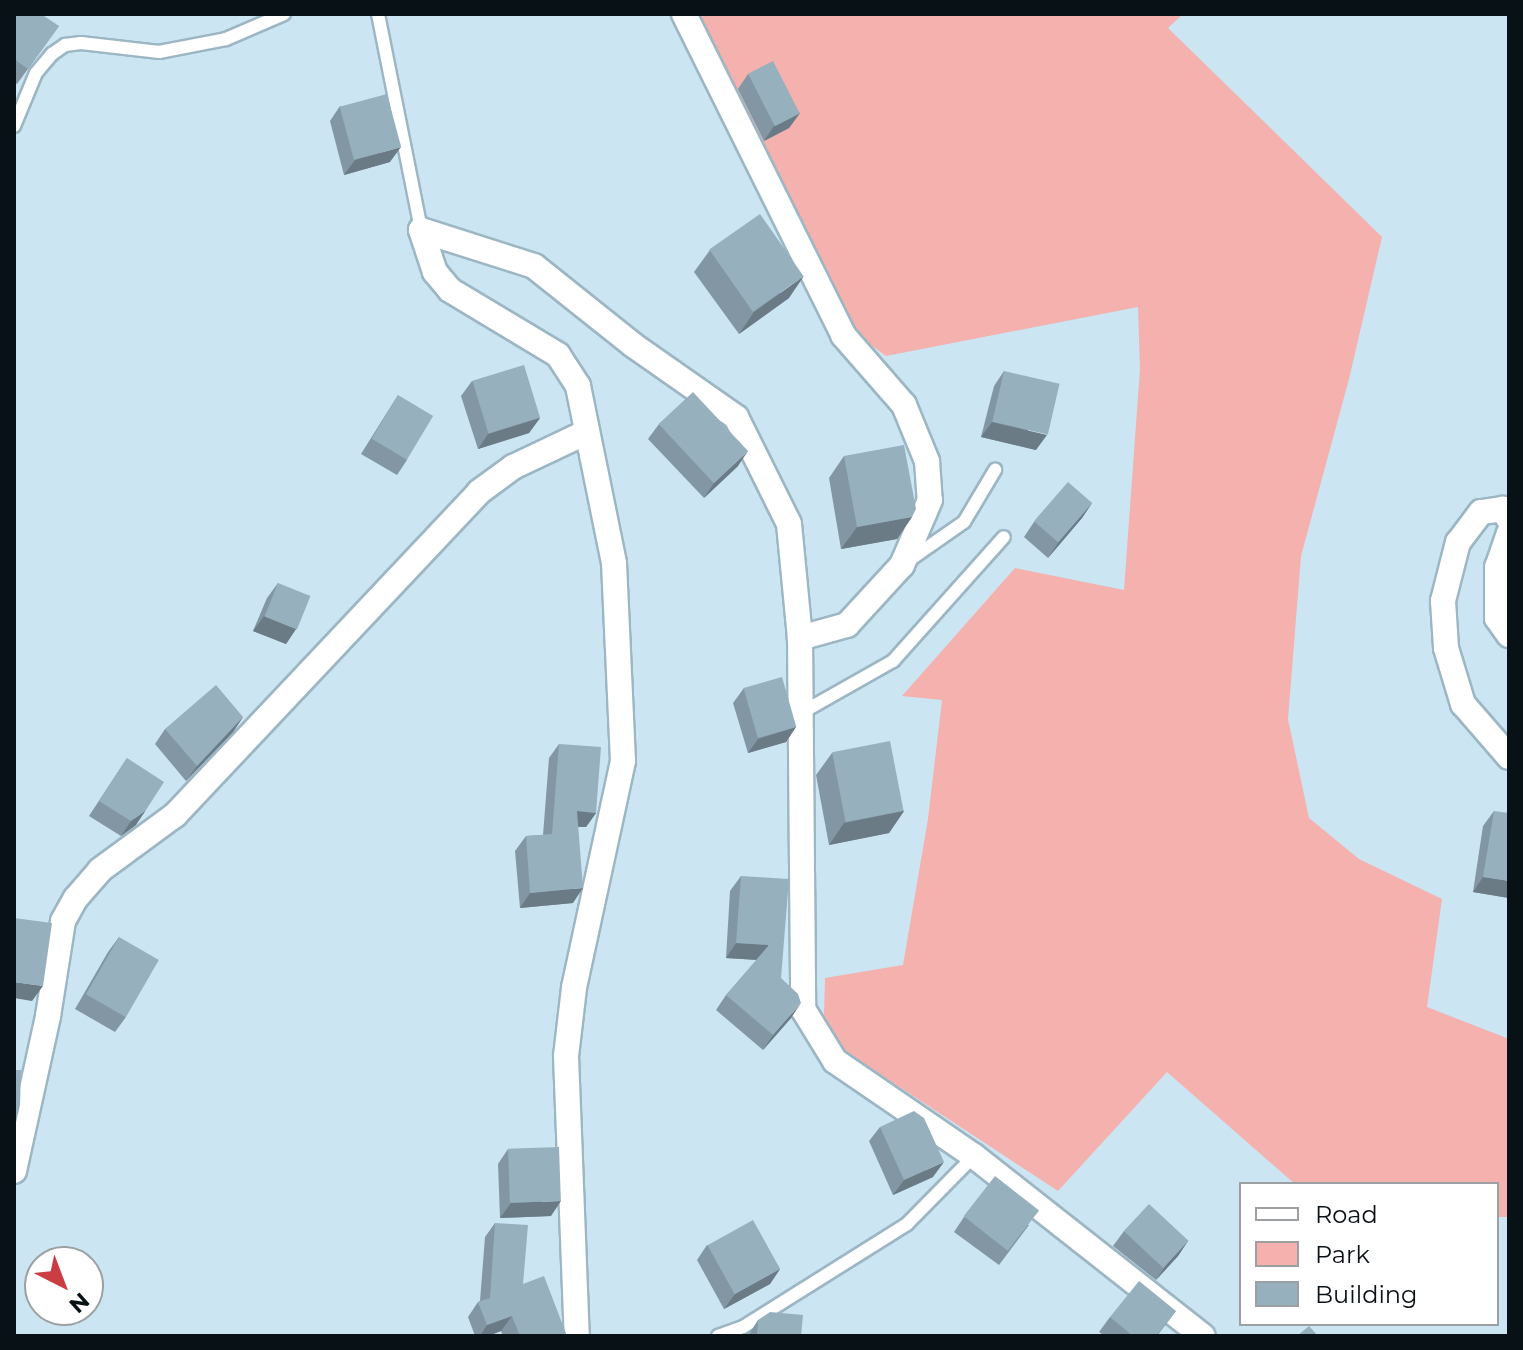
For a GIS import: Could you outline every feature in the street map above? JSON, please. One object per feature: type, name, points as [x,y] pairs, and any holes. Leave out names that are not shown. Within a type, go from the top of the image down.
[{"type":"street","points":[[684,14],[843,335],[904,405],[927,461],[930,500],[902,565],[847,625],[800,638]]},
{"type":"street","points":[[421,230],[435,272],[450,290],[558,355],[578,386],[614,563],[623,761],[574,988],[566,1056],[577,1336]]},
{"type":"street","points":[[421,230],[534,266],[633,345],[736,417],[789,524],[800,638],[803,1009],[835,1061],[974,1156],[1203,1336]]},
{"type":"street","points":[[14,1171],[48,1016],[63,921],[76,898],[100,870],[175,815],[479,492],[513,467],[587,432]]},
{"type":"street","points":[[1509,520],[1503,509],[1481,512],[1458,542],[1443,601],[1446,648],[1463,704],[1509,757]]},
{"type":"street","points":[[1509,533],[1497,567],[1497,618],[1509,635]]},
{"type":"lane","points":[[14,126],[36,73],[52,54],[65,45],[81,43],[159,52],[226,39],[284,14]]},
{"type":"lane","points":[[378,14],[421,230]]},
{"type":"lane","points":[[902,565],[964,522],[995,470]]},
{"type":"lane","points":[[801,713],[893,661],[1004,537]]},
{"type":"lane","points":[[718,1336],[743,1327],[907,1224],[974,1156]]},
{"type":"green space","points":[[697,14],[1183,14],[1168,28],[1382,237],[1349,379],[1301,556],[1288,719],[1309,818],[1359,859],[1442,899],[1427,1007],[1509,1039],[1509,1217],[1499,1217],[1499,1182],[1293,1182],[1167,1072],[1058,1191],[837,1046],[824,1015],[825,978],[903,965],[928,819],[942,700],[902,696],[1015,568],[1124,590],[1140,369],[1138,307],[886,356],[850,330]]},
{"type":"building","points":[[14,14],[41,14],[59,26],[28,69],[14,59]]},
{"type":"building","points":[[773,61],[800,114],[775,126],[748,74]]},
{"type":"building","points":[[387,94],[401,147],[354,160],[340,107]]},
{"type":"building","points":[[760,214],[804,276],[753,312],[709,250]]},
{"type":"building","points":[[524,365],[540,418],[488,433],[472,381]]},
{"type":"building","points":[[1004,371],[1060,384],[1048,434],[992,422]]},
{"type":"building","points":[[693,392],[748,451],[714,483],[659,424]]},
{"type":"building","points":[[398,395],[433,416],[407,460],[372,439]]},
{"type":"building","points":[[904,445],[916,509],[912,517],[857,527],[844,456]]},
{"type":"building","points":[[1068,482],[1092,503],[1058,542],[1034,521]]},
{"type":"building","points":[[278,583],[310,596],[297,629],[265,616]]},
{"type":"building","points":[[782,677],[796,727],[758,738],[744,688]]},
{"type":"building","points":[[216,685],[243,717],[197,766],[165,729]]},
{"type":"building","points":[[890,741],[904,811],[846,822],[832,752]]},
{"type":"building","points":[[559,744],[601,747],[596,813],[577,811],[583,888],[530,893],[526,836],[552,834]]},
{"type":"building","points":[[127,758],[164,782],[146,810],[131,821],[99,801]]},
{"type":"building","points":[[1494,811],[1509,813],[1509,881],[1483,877]]},
{"type":"building","points":[[741,876],[789,879],[781,978],[798,994],[801,1003],[773,1035],[726,995],[769,945],[736,943]]},
{"type":"building","points":[[14,918],[52,923],[43,986],[14,982]]},
{"type":"building","points":[[119,937],[159,960],[126,1017],[86,994]]},
{"type":"building","points":[[14,1070],[21,1070],[20,1105],[15,1127],[14,1127]]},
{"type":"building","points":[[914,1111],[924,1118],[944,1162],[904,1180],[880,1127]]},
{"type":"building","points":[[559,1147],[561,1201],[510,1203],[508,1149]]},
{"type":"building","points":[[995,1176],[1039,1210],[1008,1251],[964,1216]]},
{"type":"building","points":[[1149,1204],[1188,1241],[1163,1268],[1124,1231]]},
{"type":"building","points":[[753,1220],[780,1269],[735,1294],[708,1245]]},
{"type":"building","points":[[495,1223],[528,1225],[523,1284],[544,1276],[567,1336],[520,1336],[512,1316],[487,1325],[478,1302],[490,1298]]},
{"type":"building","points":[[1139,1281],[1176,1311],[1156,1336],[1133,1336],[1110,1317]]},
{"type":"building","points":[[770,1312],[803,1315],[801,1336],[757,1336],[758,1320]]},
{"type":"building","points":[[1309,1326],[1318,1336],[1297,1336]]}]
